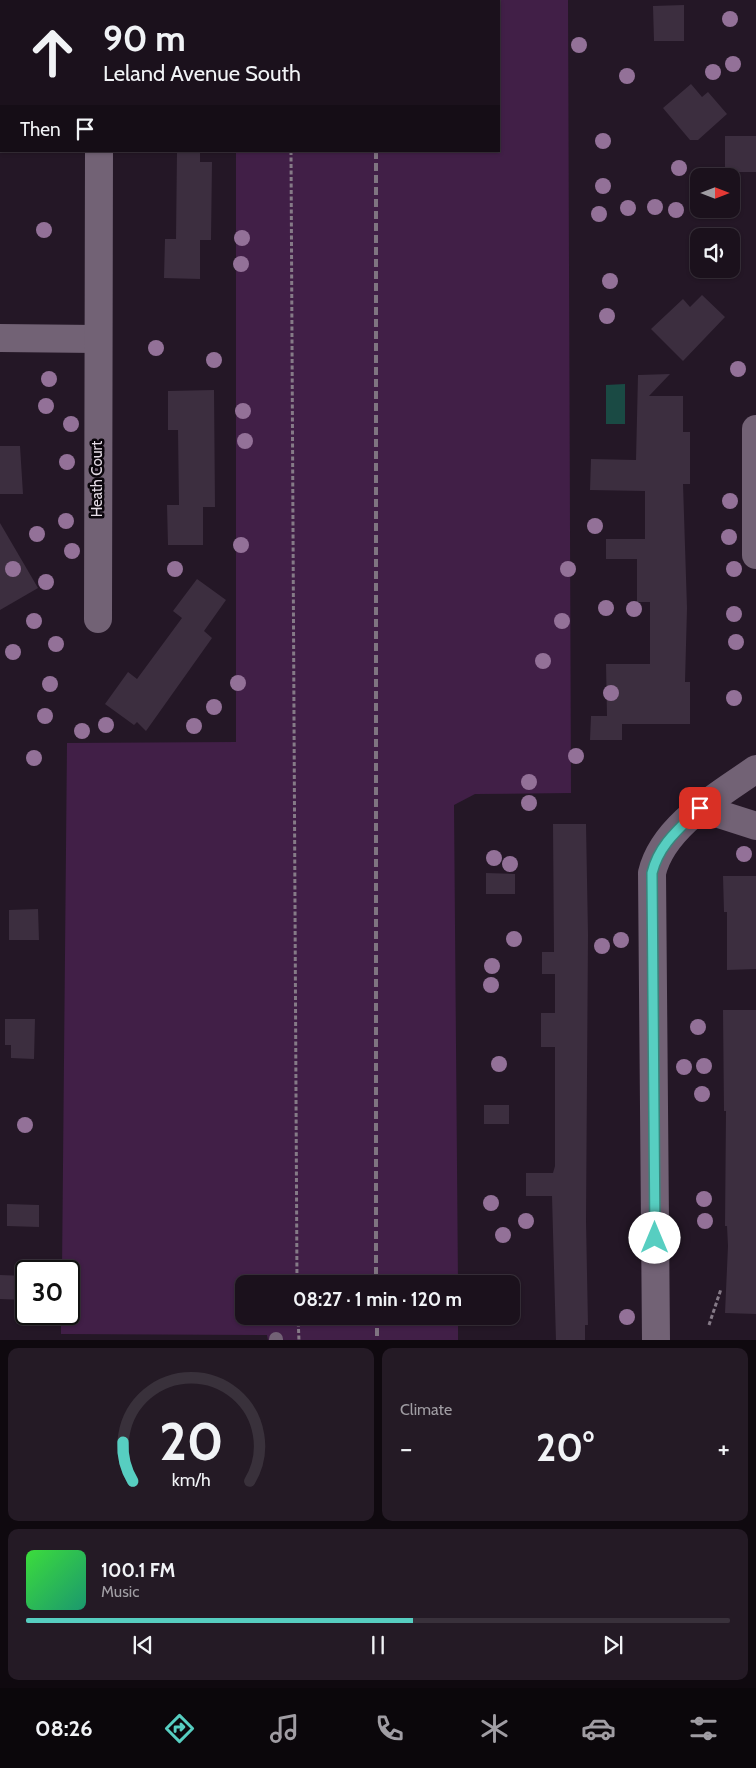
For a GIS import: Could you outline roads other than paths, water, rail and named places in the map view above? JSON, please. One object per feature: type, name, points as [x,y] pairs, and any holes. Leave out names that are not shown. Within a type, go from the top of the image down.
[{"type":"street","name":"Heath Court","points":[[98,619],[97,339],[99,152]]},
{"type":"street","points":[[0,338],[97,339]]},
{"type":"street","points":[[756,429],[756,555]]},
{"type":"street","points":[[656,1340],[652,873],[656,856],[666,842],[700,808],[756,769]]},
{"type":"street","points":[[700,808],[756,826]]},
{"type":"railway","points":[[376,152],[376,1275]]},
{"type":"railway","points":[[377,1325],[377,1340]]}]
